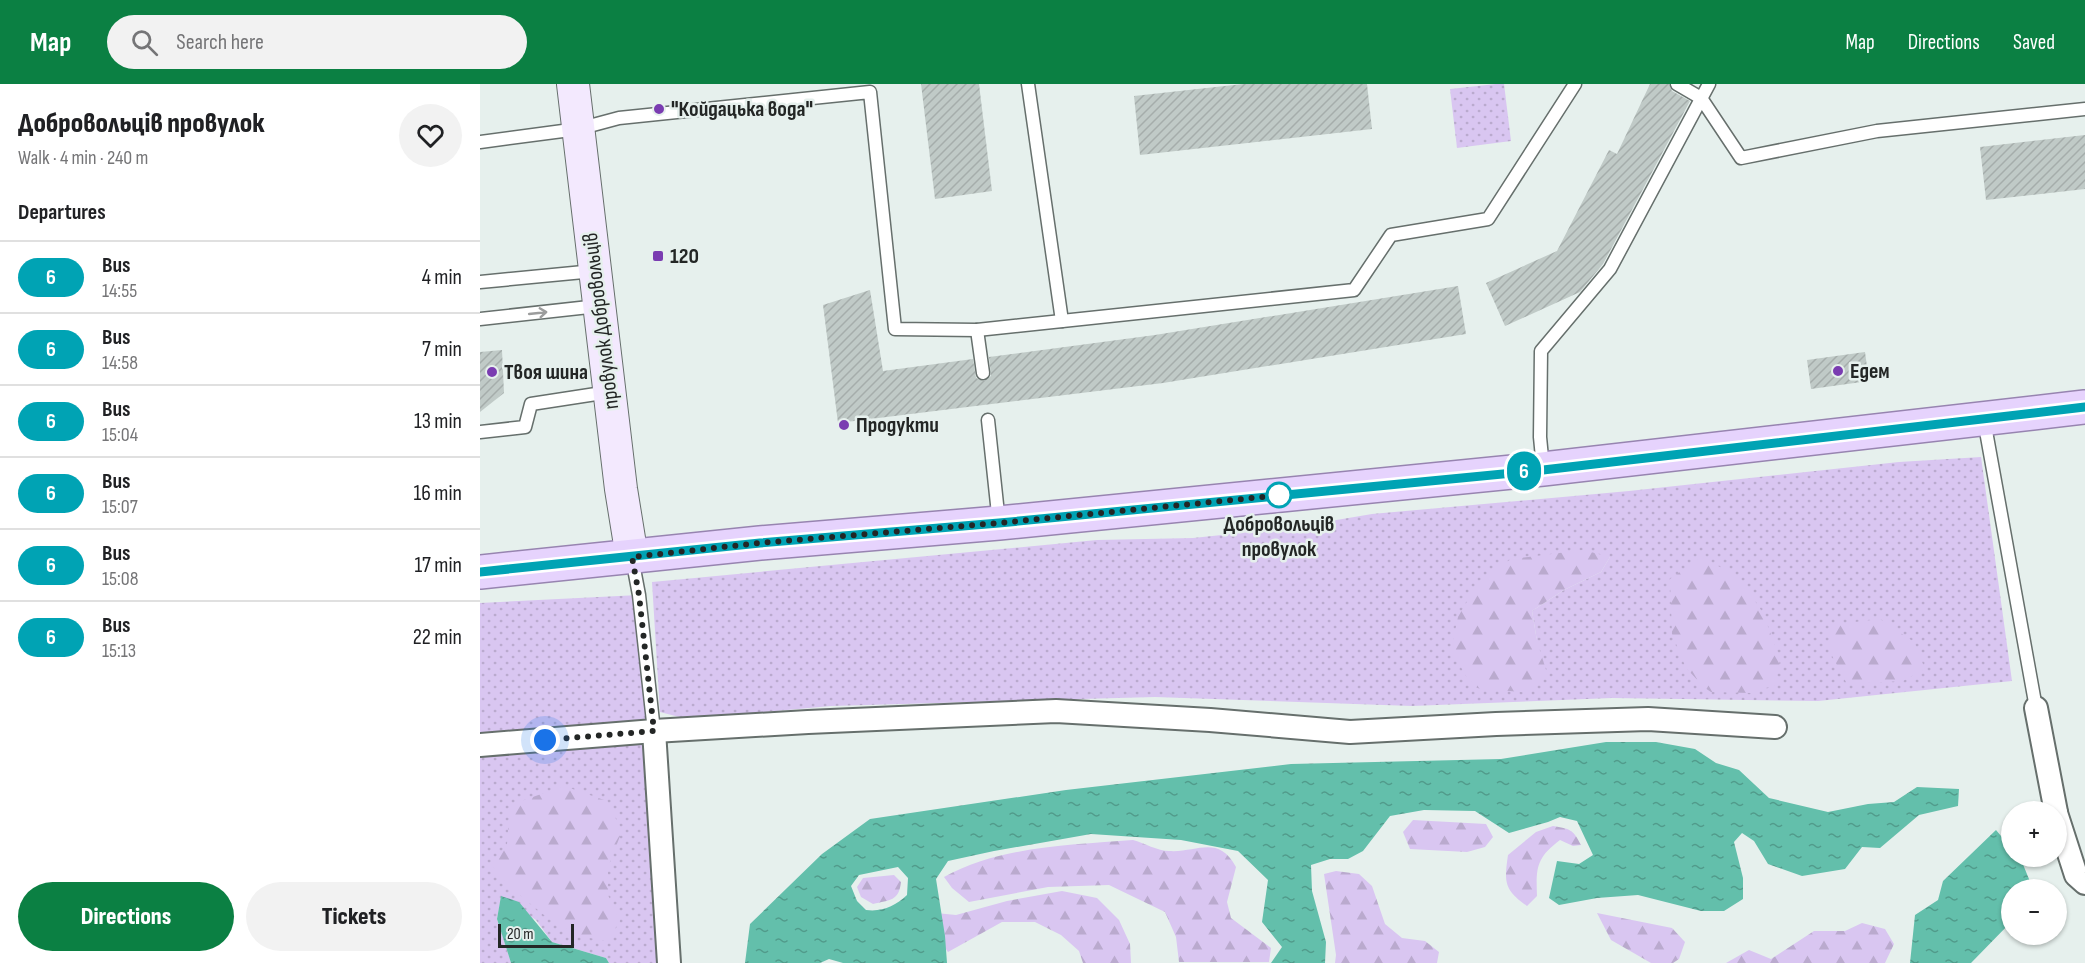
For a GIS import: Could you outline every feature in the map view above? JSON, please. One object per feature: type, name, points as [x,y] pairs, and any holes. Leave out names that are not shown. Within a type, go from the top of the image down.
[{"type":"main road","name":"провулок Добровольців","points":[[573,84],[621,489],[632,557]]},
{"type":"main road","points":[[480,572],[760,543],[999,523],[1543,470],[2085,407]]},
{"type":"street","points":[[2036,708],[2054,801]]},
{"type":"street","points":[[480,745],[654,731],[1056,711],[1210,720],[1350,732],[1648,719],[1775,727]]},
{"type":"street","points":[[654,731],[669,963]]},
{"type":"street","points":[[2067,847],[2076,875],[2085,883]]},
{"type":"lane","points":[[1028,84],[1062,321]]},
{"type":"lane","points":[[480,142],[578,129],[619,118],[870,92],[896,329],[977,330],[1354,290],[1391,236],[1488,219],[1575,84]]},
{"type":"lane","points":[[1677,84],[1701,98],[1741,158],[1877,131],[2085,109]]},
{"type":"lane","points":[[1543,470],[1540,437],[1542,351],[1610,269],[1709,84]]},
{"type":"lane","points":[[480,282],[595,271]]},
{"type":"lane","points":[[480,319],[599,306]]},
{"type":"lane","points":[[977,330],[983,373]]},
{"type":"lane","points":[[480,432],[525,426],[531,404],[609,392]]},
{"type":"lane","points":[[1983,419],[2036,708]]},
{"type":"lane","points":[[988,420],[999,523]]},
{"type":"lane","points":[[632,557],[639,595],[654,731]]},
{"type":"green space","points":[[1504,84],[1511,141],[1457,148],[1450,89]]},
{"type":"green space","points":[[1981,457],[2012,681],[1818,701],[1612,698],[1412,706],[1155,697],[831,706],[687,719],[660,712],[652,582],[1097,540],[1193,538],[1289,528],[1372,514],[1629,491],[1899,462]],"holes":[[[1610,557],[1601,572],[1564,590],[1532,611],[1537,641],[1511,559]]]},
{"type":"green space","points":[[1583,550],[1610,557],[1601,572],[1564,590],[1532,611],[1537,641],[1547,673],[1530,693],[1477,688],[1466,676],[1451,650],[1458,617],[1479,581],[1511,559]]},
{"type":"green space","points":[[1701,557],[1739,577],[1763,613],[1780,659],[1775,685],[1751,693],[1711,692],[1686,668],[1672,634],[1670,579]]},
{"type":"green space","points":[[639,595],[670,963],[609,963],[606,958],[552,942],[536,920],[501,897],[497,919],[511,963],[480,963],[480,603]]},
{"type":"green space","points":[[1880,619],[1914,642],[1925,669],[1903,681],[1847,684],[1830,652],[1830,625]]},
{"type":"green space","points":[[564,786],[607,801],[622,831],[608,867],[608,895],[620,921],[607,941],[578,936],[544,915],[511,888],[491,865],[507,844],[510,805]]},
{"type":"green space","points":[[1413,820],[1486,824],[1493,837],[1485,847],[1467,852],[1410,849],[1403,832]]},
{"type":"green space","points":[[1553,826],[1570,831],[1581,845],[1573,846],[1560,840],[1546,852],[1539,864],[1537,896],[1527,906],[1514,895],[1507,885],[1508,855],[1536,832]]},
{"type":"green space","points":[[1133,840],[1165,851],[1214,848],[1229,857],[1236,867],[1227,902],[1231,918],[1271,948],[1269,962],[1179,962],[1176,937],[1165,912],[1109,885],[1048,887],[969,902],[952,888],[944,877],[988,859],[1012,853]]},
{"type":"green space","points":[[1336,871],[1359,874],[1372,886],[1385,924],[1402,938],[1425,941],[1439,952],[1437,963],[1335,963],[1336,955],[1324,874]]},
{"type":"green space","points":[[894,875],[901,882],[898,893],[893,899],[873,904],[861,897],[857,887],[863,878]]},
{"type":"green space","points":[[1062,891],[1097,898],[1119,920],[1130,944],[1131,963],[1083,963],[1079,951],[1061,935],[1035,922],[1002,922],[948,952],[936,935],[936,913],[956,915],[1007,901]]},
{"type":"green space","points":[[1597,913],[1672,928],[1685,942],[1679,959],[1673,963],[1651,963],[1611,940]]},
{"type":"green space","points":[[1862,923],[1885,929],[1894,944],[1885,963],[1726,963],[1749,950],[1771,959],[1814,931],[1845,931]]},
{"type":"water","points":[[1606,742],[1656,742],[1695,749],[1716,763],[1739,770],[1769,798],[1828,812],[1868,804],[1894,802],[1917,787],[1959,789],[1958,806],[1919,815],[1880,848],[1862,847],[1845,869],[1802,876],[1768,864],[1754,841],[1742,833],[1734,842],[1743,878],[1743,899],[1724,911],[1701,911],[1638,895],[1597,898],[1559,905],[1549,898],[1557,861],[1579,864],[1593,855],[1577,821],[1560,817],[1509,833],[1475,811],[1424,810],[1390,816],[1363,851],[1348,859],[1330,859],[1311,865],[1312,891],[1326,942],[1325,963],[1271,963],[1282,947],[1262,922],[1268,880],[1238,851],[1181,840],[1091,834],[948,861],[936,879],[947,963],[843,963],[829,959],[820,963],[745,963],[750,924],[822,854],[870,819],[1066,790],[1291,764],[1501,759]],"holes":[[[898,867],[908,878],[907,895],[893,905],[878,910],[866,910],[857,901],[851,886],[859,875]]]},
{"type":"water","points":[[1996,830],[2001,836],[2001,867],[2024,867],[2029,879],[2001,879],[2001,932],[1971,963],[1910,963],[1915,915],[1938,900],[1943,881]]},
{"type":"water","points":[[501,896],[519,902],[552,942],[606,958],[609,963],[511,963],[497,919]]},
{"type":"building","points":[[921,84],[979,84],[992,191],[935,199]]},
{"type":"building","points":[[1243,84],[1367,84],[1372,129],[1140,155],[1134,96]]},
{"type":"building","points":[[1650,84],[1669,84],[1672,91],[1690,101],[1603,264],[1580,292],[1505,326],[1486,283],[1557,251],[1609,150],[1617,154]]},
{"type":"building","points":[[2085,135],[2085,189],[1986,200],[1980,147]]},
{"type":"building","points":[[1458,286],[1466,334],[1163,383],[838,423],[823,305],[870,290],[883,371],[973,359],[976,378],[984,381],[991,376],[989,357],[1155,335]]},
{"type":"building","name":"Твоя шина","points":[[502,350],[504,393],[480,412],[480,352]]},
{"type":"building","name":"Едем","points":[[1865,352],[1869,381],[1811,389],[1807,360]]},
{"type":"bus line","name":"6","points":[[480,572],[760,543],[999,523],[1543,470],[2085,407]]},
{"type":"place","name":"\"Койдацька вода\"","points":[[659,109]]},
{"type":"place","name":"120","points":[[658,256]]},
{"type":"place","name":"Едем","points":[[1838,371]]},
{"type":"place","name":"Твоя шина","points":[[492,372]]},
{"type":"place","name":"Продукти","points":[[844,425]]},
{"type":"place","name":"Добровольців провулок","points":[[1279,495]]},
{"type":"route","points":[[545,740],[654,731],[639,595],[632,557],[760,543],[999,523],[1283,495],[1279,495]]}]
